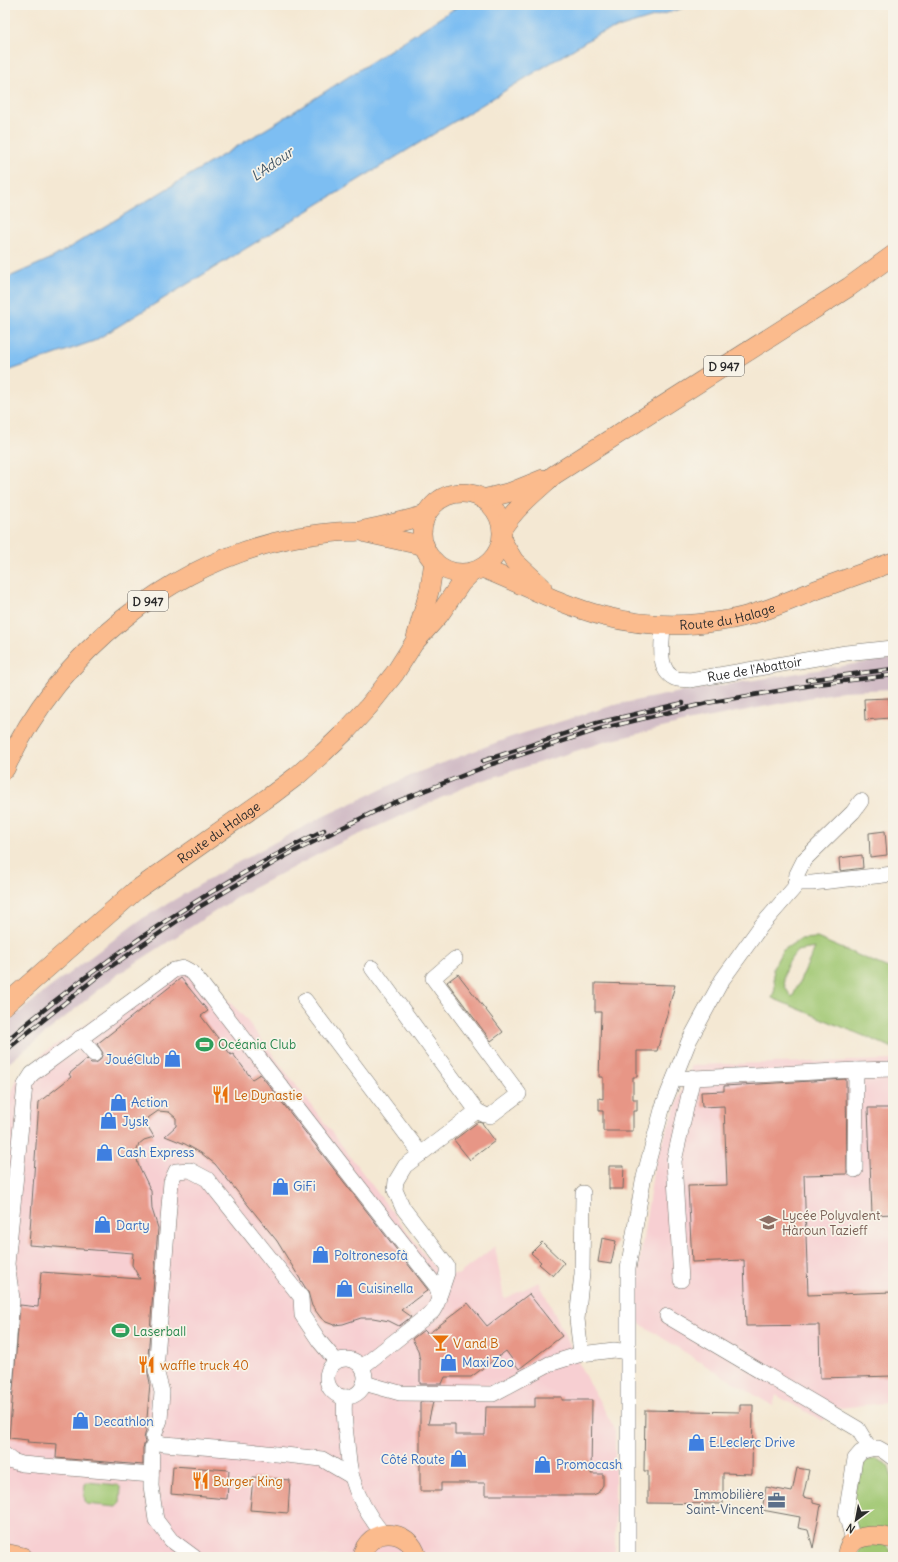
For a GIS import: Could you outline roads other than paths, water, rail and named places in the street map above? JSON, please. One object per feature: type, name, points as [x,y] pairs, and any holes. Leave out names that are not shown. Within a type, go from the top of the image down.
[{"type":"main road","name":"D 947","points":[[502,535],[511,515],[554,475],[849,287],[893,255]]},
{"type":"main road","name":"D 947","points":[[483,498],[511,492],[554,475]]},
{"type":"main road","points":[[451,494],[473,494],[483,498],[492,506],[499,517],[502,535],[495,557],[477,570],[462,573],[452,572],[442,568],[429,554],[422,536],[426,515],[437,503],[451,494]]},
{"type":"main road","name":"D 947","points":[[5,769],[14,749],[35,715],[64,675],[100,639],[138,607],[173,585],[214,563],[258,548],[298,537],[357,531],[395,524],[426,515]]},
{"type":"main road","name":"D 947","points":[[357,531],[429,554]]},
{"type":"main road","name":"Route du Halage","points":[[502,535],[514,561],[556,600]]},
{"type":"main road","name":"Route du Halage","points":[[414,643],[430,588],[429,554]]},
{"type":"main road","name":"Route du Halage","points":[[5,1005],[135,891],[298,776],[347,730],[369,706],[395,673],[414,643],[439,615],[461,583],[477,570],[602,616],[628,621],[663,624],[694,624],[737,618],[794,599],[893,562]]},
{"type":"main road","points":[[362,1557],[370,1541],[383,1534],[398,1535],[410,1542],[417,1557]]},
{"type":"main road","points":[[847,1553],[861,1537],[885,1537],[893,1539]]},
{"type":"main road","points":[[5,1552],[23,1557]]},
{"type":"street","name":"Rue de l'Abattoir","points":[[663,624],[661,649],[662,662],[665,670],[676,678],[690,680],[846,652],[893,648]]},
{"type":"street","points":[[628,1557],[628,1269],[642,1181],[663,1106],[689,1041],[722,980],[760,926],[795,887],[797,874],[804,860],[853,812],[861,801]]},
{"type":"street","points":[[796,883],[812,883],[893,874]]},
{"type":"street","points":[[372,968],[477,1111],[485,1116],[490,1116],[519,1094],[433,978],[455,959]]},
{"type":"street","points":[[5,1389],[12,1298],[7,1264],[25,1085],[32,1074],[174,970],[184,968],[192,973],[436,1286],[440,1294]]},
{"type":"street","points":[[305,1000],[421,1154]]},
{"type":"street","points":[[80,1038],[94,1054]]},
{"type":"street","points":[[674,1079],[893,1069]]},
{"type":"street","points":[[855,1170],[856,1070]]},
{"type":"street","points":[[681,1280],[674,1160],[693,1077]]},
{"type":"street","points":[[362,1367],[433,1311],[439,1303],[440,1294],[447,1273],[447,1266],[403,1208],[395,1190],[396,1181],[405,1166],[477,1111]]},
{"type":"street","points":[[336,1361],[320,1342],[302,1315],[301,1296],[208,1179],[190,1170],[176,1171],[170,1182],[156,1370],[162,1392],[160,1420],[153,1438],[156,1442],[164,1444],[322,1458],[351,1476]]},
{"type":"street","points":[[581,1354],[576,1319],[582,1274],[583,1193]]},
{"type":"street","points":[[667,1316],[858,1429],[870,1448]]},
{"type":"street","points":[[364,1383],[400,1393],[493,1394],[549,1364],[581,1354],[614,1350],[627,1352]]},
{"type":"street","points":[[347,1358],[353,1360],[362,1367],[365,1377],[364,1383],[357,1393],[345,1397],[334,1392],[330,1388],[327,1382],[328,1370],[336,1361],[347,1358]]},
{"type":"street","points":[[345,1397],[345,1430],[351,1476],[366,1511],[383,1534]]},
{"type":"street","points":[[156,1442],[152,1448],[151,1475],[153,1506],[156,1520],[171,1540],[194,1557]]},
{"type":"street","points":[[847,1553],[846,1514],[852,1469],[855,1459],[861,1452],[870,1448],[878,1448],[893,1458]]},
{"type":"street","points":[[5,1455],[12,1461],[22,1464],[151,1475]]},
{"type":"water","name":"L'Adour","points":[[460,5],[693,5],[598,34],[94,341],[5,372],[5,279],[52,258],[281,120]]},
{"type":"railway","points":[[807,680],[893,669]]},
{"type":"railway","points":[[5,1051],[103,972],[189,913],[287,855],[388,805],[492,764],[600,729],[707,703],[818,684],[893,675]]},
{"type":"railway","points":[[483,761],[597,723],[683,703]]},
{"type":"railway","points":[[5,1042],[42,1011],[118,953],[158,926],[239,876],[324,830]]},
{"type":"place","name":"Océania Club","points":[[205,1044]]},
{"type":"place","name":"JouéClub","points":[[173,1059]]},
{"type":"place","name":"Le Dynastie","points":[[221,1095]]},
{"type":"place","name":"Action","points":[[118,1102]]},
{"type":"place","name":"Jysk","points":[[109,1121]]},
{"type":"place","name":"Cash Express","points":[[104,1152]]},
{"type":"place","name":"GiFi","points":[[280,1186]]},
{"type":"place","name":"Lycée Polyvalent Hàroun Tazieff","points":[[769,1222]]},
{"type":"place","name":"Darty","points":[[103,1225]]},
{"type":"place","name":"Poltronesofà","points":[[321,1255]]},
{"type":"place","name":"Cuisinella","points":[[345,1288]]},
{"type":"place","name":"Laserball","points":[[120,1331]]},
{"type":"place","name":"V and B","points":[[440,1343]]},
{"type":"place","name":"Maxi Zoo","points":[[449,1362]]},
{"type":"place","name":"waffle truck 40","points":[[147,1365]]},
{"type":"place","name":"Decathlon","points":[[81,1421]]},
{"type":"place","name":"E.Leclerc Drive","points":[[696,1442]]},
{"type":"place","name":"Côté Route","points":[[458,1459]]},
{"type":"place","name":"Promocash","points":[[543,1464]]},
{"type":"place","name":"Burger King","points":[[200,1481]]},
{"type":"place","name":"Immobilière Saint-Vincent","points":[[777,1501]]}]
